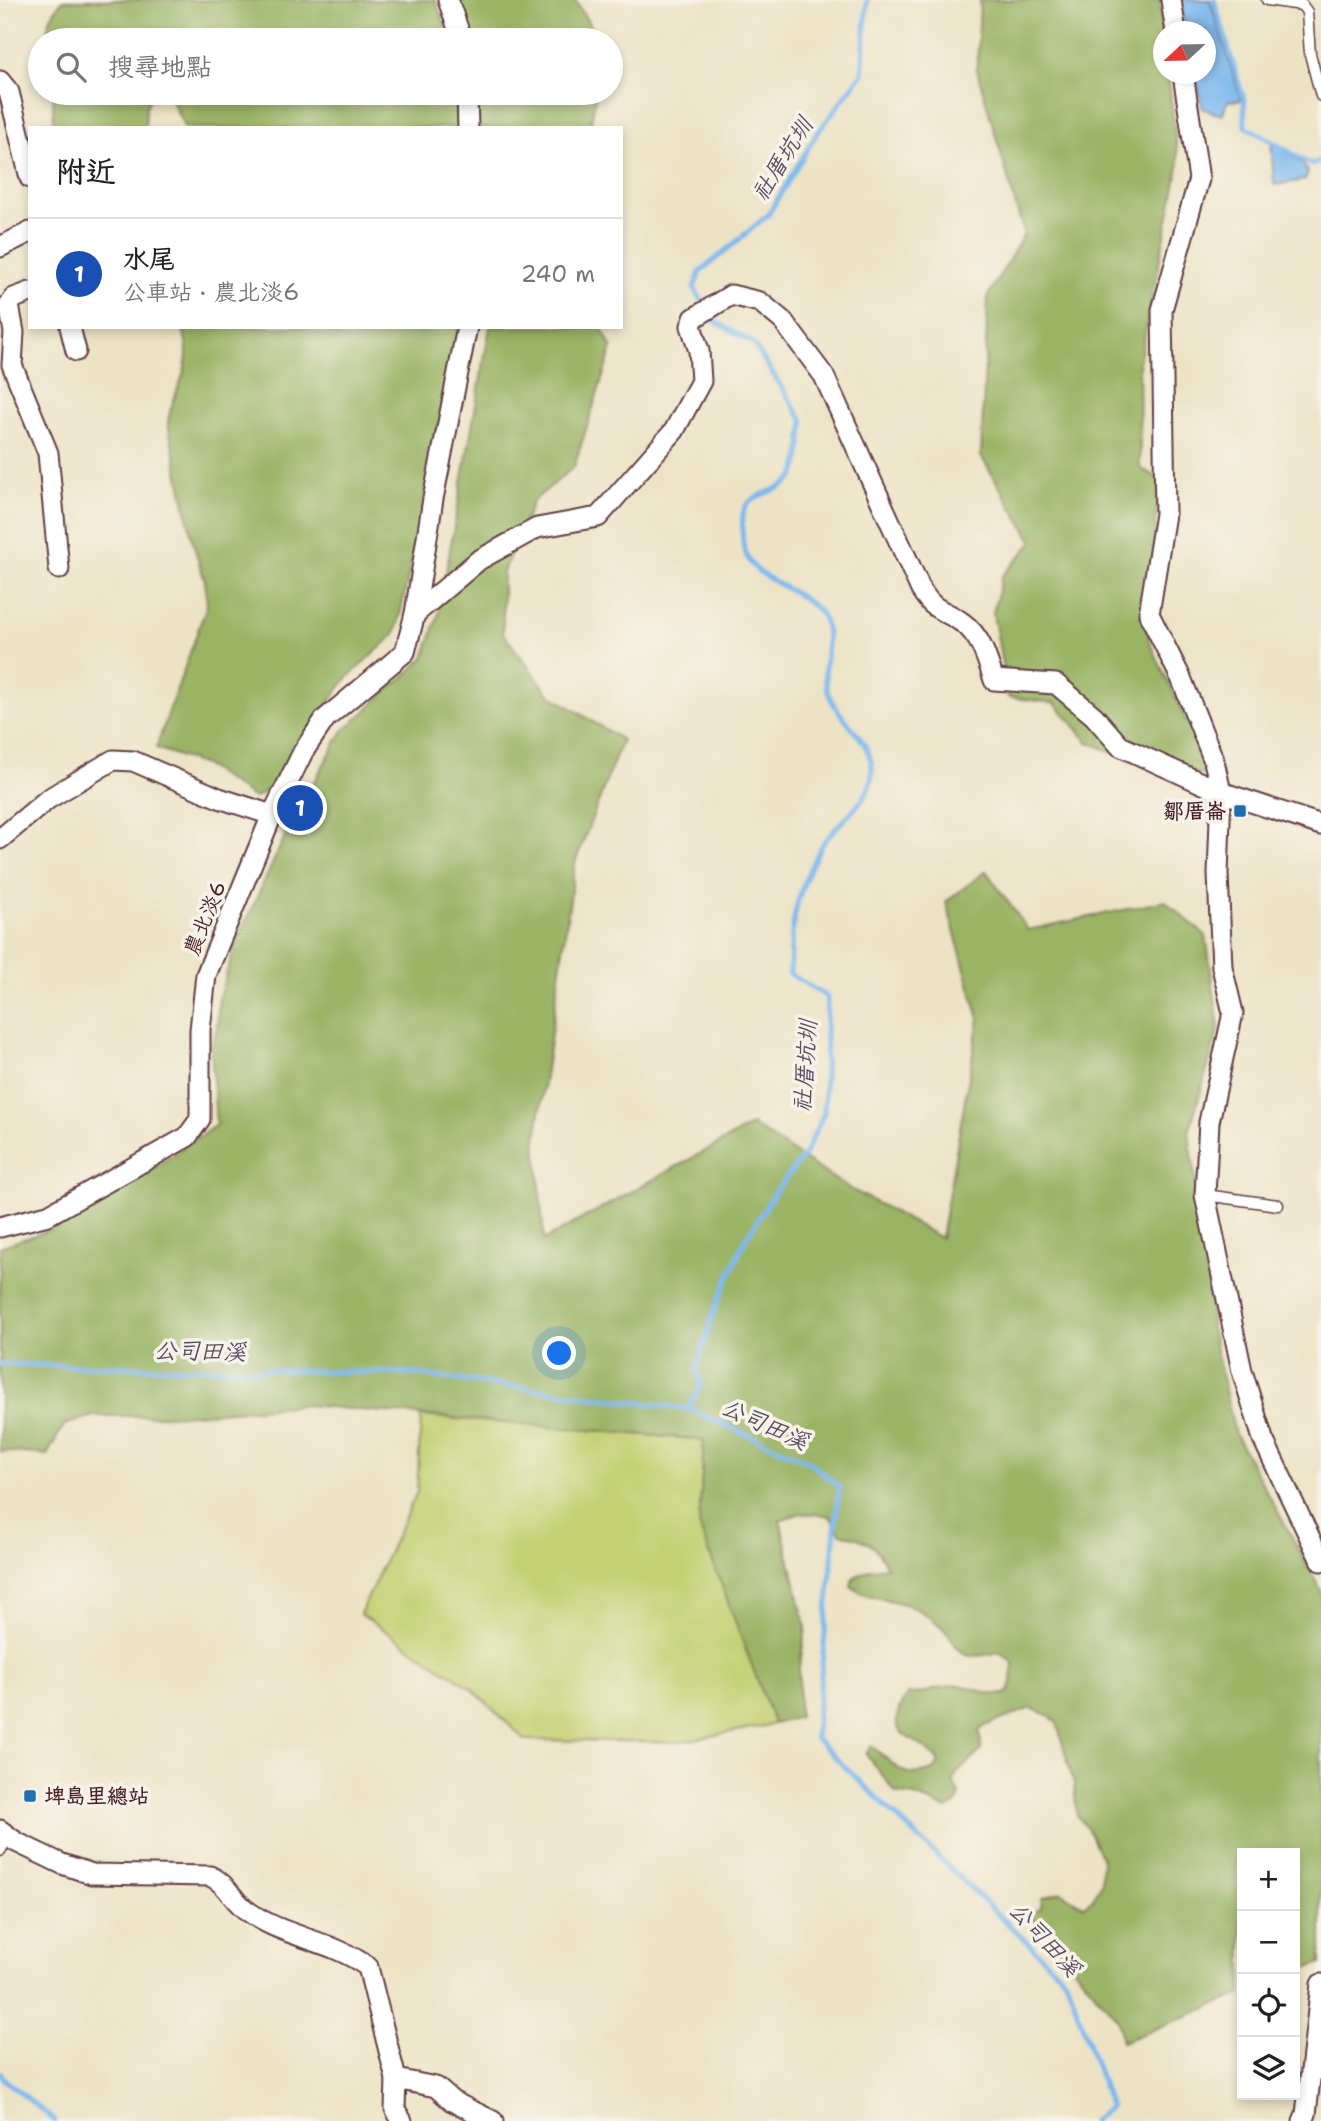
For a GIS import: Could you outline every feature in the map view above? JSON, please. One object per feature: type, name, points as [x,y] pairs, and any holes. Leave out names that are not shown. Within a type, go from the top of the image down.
[{"type":"street","points":[[448,0],[457,28]]},
{"type":"street","points":[[1171,0],[1174,21]]},
{"type":"street","points":[[0,81],[9,92],[28,170]]},
{"type":"street","points":[[1185,84],[1199,178],[1162,310],[1165,514],[1149,614],[1181,678],[1214,761],[1221,792],[1218,874],[1222,968],[1233,1013],[1209,1122],[1205,1195],[1242,1371],[1263,1439],[1321,1561]]},
{"type":"street","points":[[467,105],[468,126]]},
{"type":"street","points":[[0,247],[28,233]]},
{"type":"street","points":[[28,293],[14,298],[9,305],[14,332],[12,365],[48,453],[59,569]]},
{"type":"street","points":[[415,614],[479,560],[537,528],[598,517],[674,431],[701,381],[699,351],[691,326],[694,318],[731,295],[744,297],[760,302],[783,321],[824,376],[921,590],[932,607],[964,623],[981,643],[994,680],[1056,684],[1094,716],[1120,746],[1221,792],[1321,825]]},
{"type":"street","points":[[70,329],[76,351]]},
{"type":"street","name":"農北淡6","points":[[0,1227],[48,1215],[187,1137],[200,1119],[200,1030],[206,975],[272,815],[303,752],[325,719],[405,652],[415,614],[433,499],[467,329]]},
{"type":"street","points":[[0,839],[48,799],[113,760],[133,761],[219,798],[272,815]]},
{"type":"street","points":[[4,1843],[93,1874],[210,1876],[223,1882],[247,1911],[272,1926],[328,1943],[360,1961],[368,1967],[397,2079],[395,2109],[402,2121]]},
{"type":"street","points":[[1303,2121],[1321,1983]]},
{"type":"street","points":[[397,2079],[436,2087],[452,2101],[493,2121]]},
{"type":"lane","points":[[1267,0],[1302,5],[1307,12],[1310,54],[1321,96]]},
{"type":"lane","points":[[1205,1195],[1278,1205]]},
{"type":"green space","points":[[63,0],[435,0],[446,28],[48,28]]},
{"type":"green space","points":[[450,0],[575,0],[592,28],[463,28]]},
{"type":"green space","points":[[980,0],[1160,0],[1161,21],[1153,21],[1153,84],[1169,84],[1179,166],[1139,362],[1140,468],[1160,479],[1147,622],[1149,641],[1204,758],[1204,774],[1167,775],[1088,742],[1055,703],[1008,697],[993,613],[1002,576],[1033,542],[981,456],[988,296],[1024,234],[977,70]]},
{"type":"green space","points":[[53,105],[147,105],[145,126],[53,126]]},
{"type":"green space","points":[[174,105],[460,105],[459,126],[184,126]]},
{"type":"green space","points":[[476,105],[594,105],[590,126],[477,126]]},
{"type":"green space","points":[[183,329],[460,329],[394,635],[346,679],[269,789],[254,798],[204,765],[156,748],[207,605],[205,581],[193,543],[168,423],[187,360]]},
{"type":"green space","points":[[490,329],[602,329],[612,348],[574,467],[533,501],[503,572],[503,633],[549,694],[622,740],[575,863],[536,1140],[544,1240],[752,1125],[845,1186],[941,1238],[979,1019],[946,902],[986,871],[1028,930],[1165,901],[1206,936],[1219,1028],[1189,1132],[1210,1288],[1211,1328],[1235,1434],[1321,1590],[1321,1963],[1300,1971],[1300,1848],[1237,1848],[1237,1996],[1122,2042],[1118,2020],[1034,1920],[1025,1917],[1041,1908],[1042,1898],[1060,1892],[1083,1906],[1092,1900],[1101,1884],[1102,1860],[1092,1836],[1077,1815],[1074,1784],[1057,1723],[1050,1716],[1031,1708],[985,1726],[979,1731],[982,1750],[957,1773],[953,1781],[960,1796],[955,1804],[947,1809],[915,1796],[896,1793],[866,1754],[871,1746],[899,1769],[914,1774],[935,1769],[939,1762],[899,1729],[899,1710],[907,1694],[958,1685],[995,1694],[1008,1693],[1012,1683],[1013,1662],[999,1652],[978,1656],[963,1653],[942,1627],[918,1610],[867,1595],[851,1586],[853,1578],[870,1569],[887,1567],[879,1553],[863,1540],[840,1533],[830,1516],[801,1513],[780,1520],[806,1628],[799,1668],[799,1717],[774,1724],[699,1525],[704,1440],[305,1405],[170,1416],[93,1416],[64,1425],[47,1455],[0,1451],[0,1247],[78,1220],[216,1125],[211,1048],[217,1028],[219,998],[235,945],[292,821],[342,732],[424,658],[438,616]]},
{"type":"green space","points":[[421,1416],[704,1440],[699,1525],[774,1724],[679,1742],[525,1740],[471,1688],[360,1614],[417,1492]]},
{"type":"water","points":[[1179,0],[1210,0],[1241,100],[1228,101],[1222,115],[1203,109],[1197,84],[1216,84],[1216,21],[1184,21]]},
{"type":"water","points":[[1271,140],[1303,164],[1308,173],[1305,180],[1274,185]]},
{"type":"waterway","name":"社厝坑圳","points":[[688,1409],[701,1386],[697,1367],[714,1311],[744,1242],[775,1192],[805,1154],[824,1113],[827,997],[790,974],[793,926],[797,903],[814,861],[824,842],[868,790],[872,768],[866,747],[839,712],[828,692],[825,672],[827,632],[821,614],[806,600],[760,572],[747,557],[744,546],[742,533],[745,507],[751,501],[790,481],[795,474],[804,422],[753,343],[714,321],[694,288],[700,272],[768,215],[816,135],[862,74],[867,0]]},
{"type":"waterway","points":[[1214,0],[1244,100],[1245,126],[1312,165],[1321,161]]},
{"type":"waterway","name":"公司田溪","points":[[0,1364],[407,1373],[688,1409],[810,1462],[839,1487],[815,1738],[1067,1981],[1110,2106],[1093,2121]]},
{"type":"waterway","points":[[0,2072],[4,2079],[55,2121]]},
{"type":"place","name":"水尾","points":[[300,808]]},
{"type":"place","name":"鄒厝崙","points":[[1240,811]]},
{"type":"place","name":"埤島里總站","points":[[30,1796]]}]
